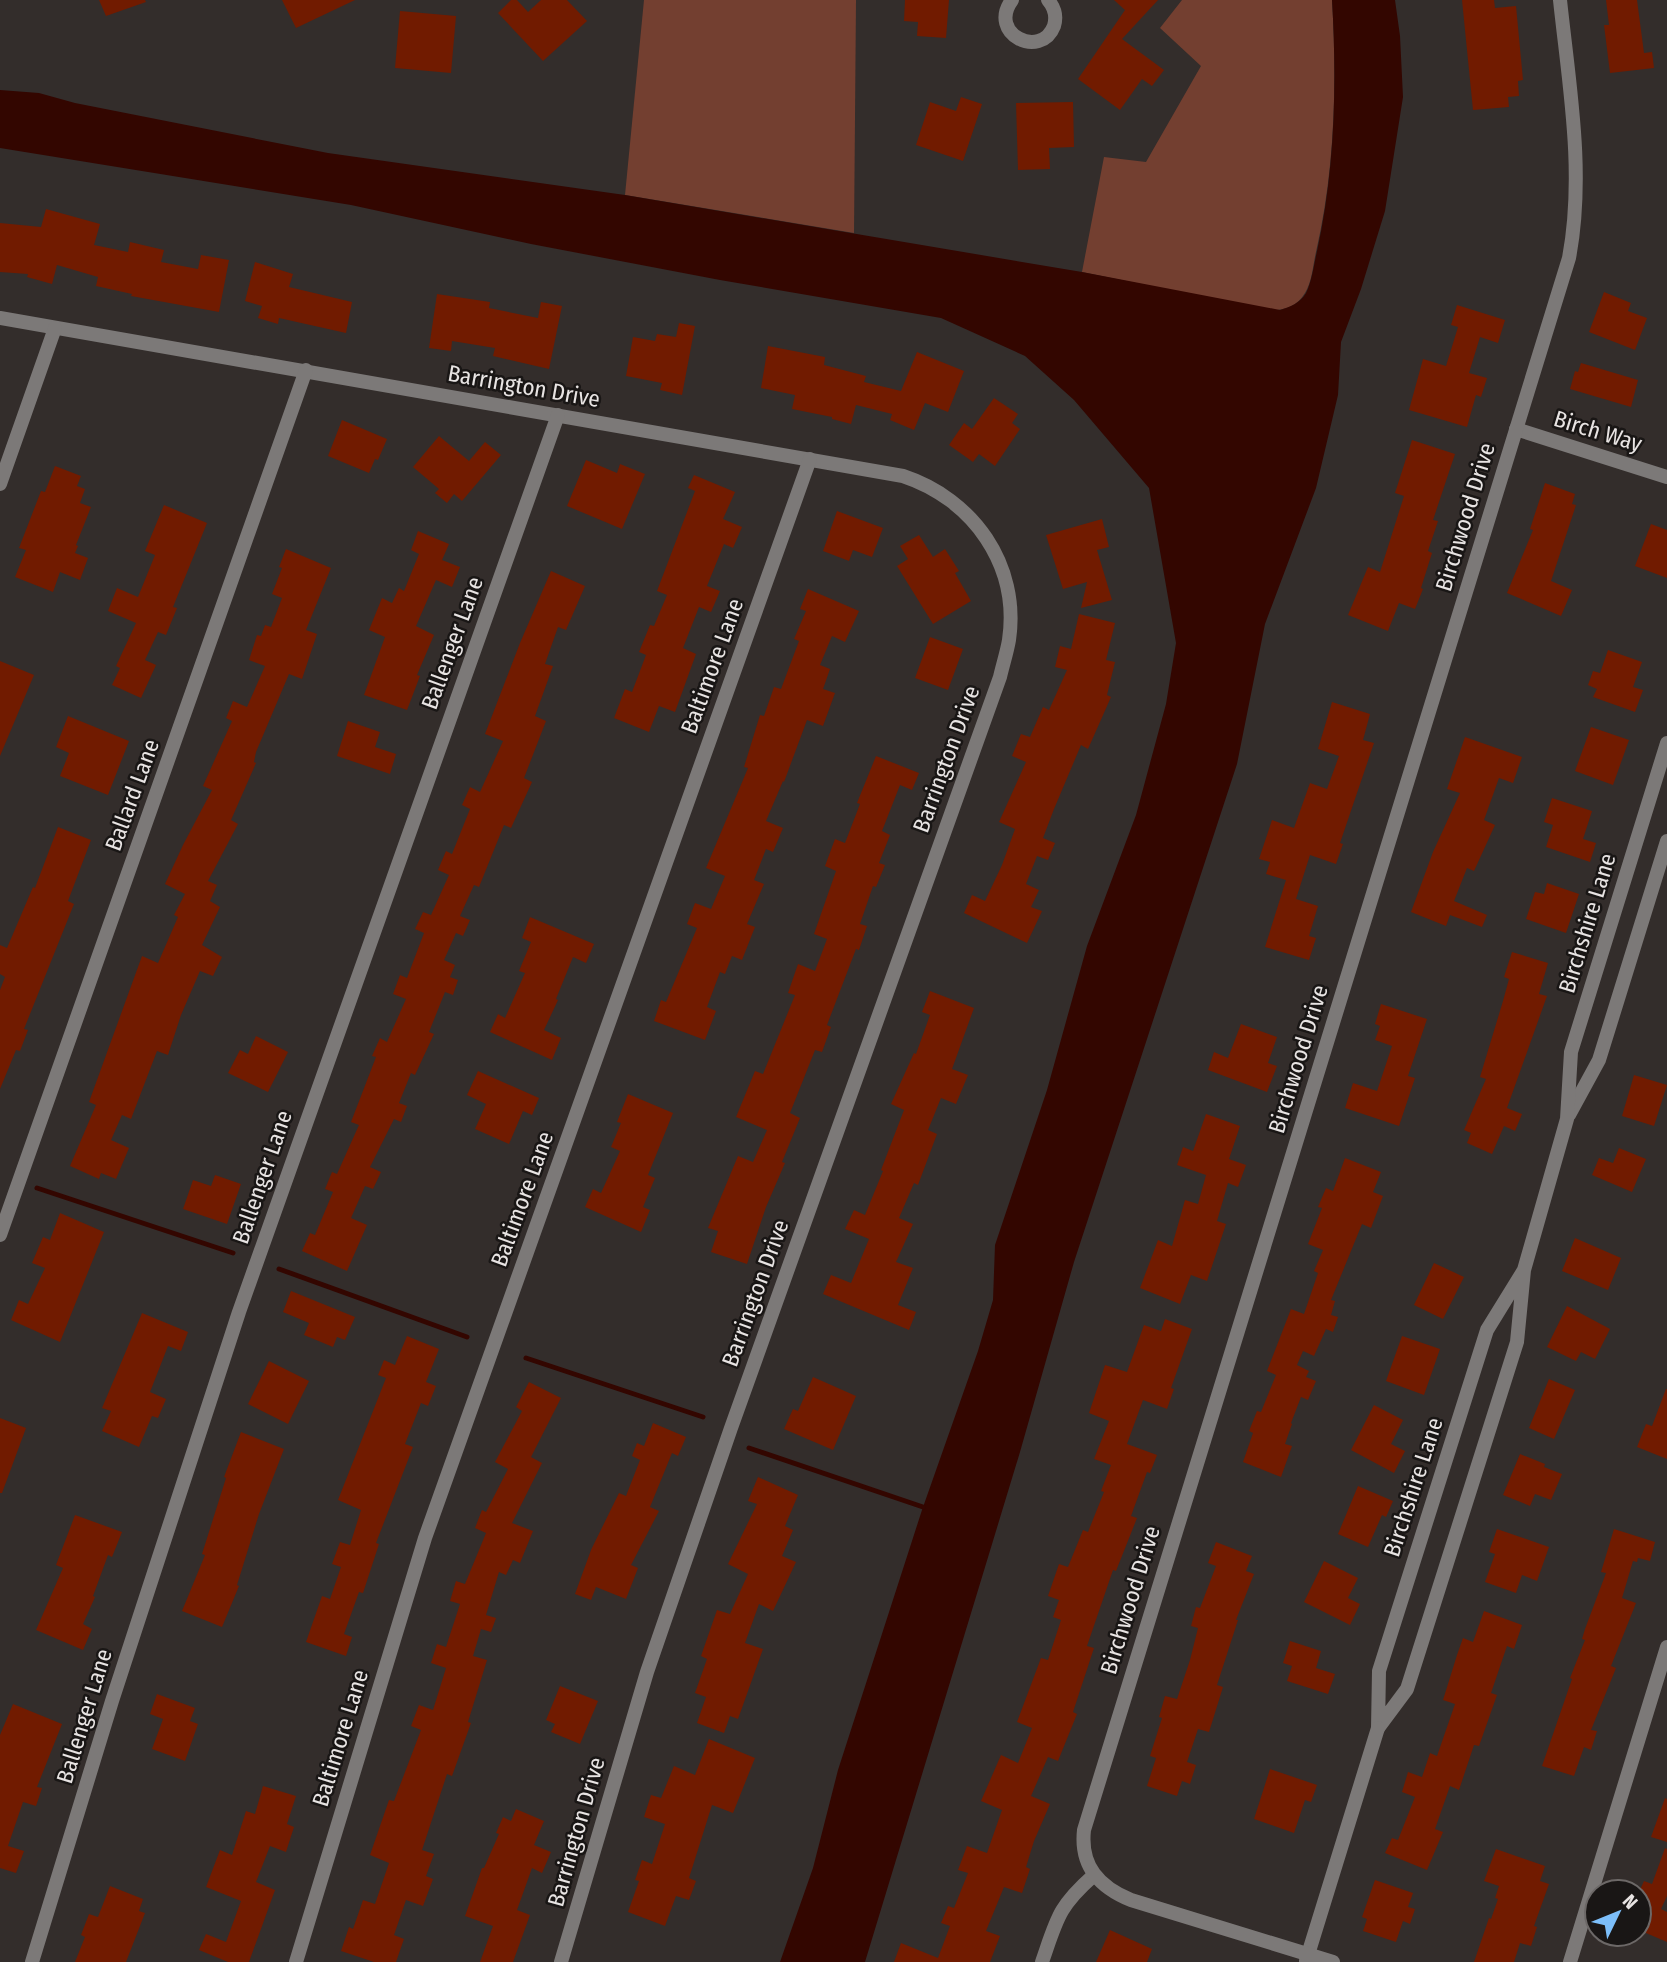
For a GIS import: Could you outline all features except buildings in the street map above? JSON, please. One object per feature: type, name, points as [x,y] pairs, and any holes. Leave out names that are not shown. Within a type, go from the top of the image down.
[{"type":"street","points":[[1012,0],[1005,12],[1006,26],[1015,37],[1030,42],[1044,38],[1054,26],[1054,11],[1048,0]]},
{"type":"street","name":"Birchwood Drive","points":[[1093,1876],[1085,1852],[1085,1823],[1569,258],[1577,208],[1574,144],[1560,0]]},
{"type":"street","name":"Barrington Drive","points":[[0,318],[903,476],[934,488],[960,507],[980,528],[999,562],[1009,596],[1009,641],[995,690],[745,1388],[647,1672],[561,1962]]},
{"type":"street","points":[[0,484],[55,328]]},
{"type":"street","name":"Ballard Lane","points":[[0,1235],[306,370]]},
{"type":"street","name":"Ballenger Lane","points":[[32,1962],[112,1701],[239,1312],[558,415]]},
{"type":"street","name":"Birch Way","points":[[1516,429],[1667,477]]},
{"type":"street","name":"Baltimore Lane","points":[[296,1962],[425,1538],[810,459]]},
{"type":"street","name":"Birchshire Lane","points":[[1378,1728],[1407,1689],[1517,1342],[1524,1270],[1567,1119],[1571,1052],[1667,743]]},
{"type":"street","name":"Birchshire Lane","points":[[1567,1119],[1599,1060],[1667,841]]},
{"type":"street","name":"Birchshire Lane","points":[[1307,1958],[1378,1728],[1379,1671],[1478,1356],[1487,1330],[1524,1270]]},
{"type":"street","points":[[1570,1962],[1667,1647]]},
{"type":"street","points":[[1042,1962],[1060,1911],[1093,1876],[1111,1891],[1131,1900],[1307,1958],[1333,1962]]},
{"type":"shaded area","points":[[644,0],[856,0],[854,233],[625,195]]},
{"type":"shaded area","points":[[1182,0],[1332,0],[1334,95],[1327,190],[1309,284],[1302,298],[1289,307],[1268,310],[1082,272],[1104,157],[1146,162],[1201,66],[1160,28]]},
{"type":"shaded area","points":[[1332,0],[1395,0],[1403,97],[1385,211],[1341,342],[1338,395],[1316,488],[1265,624],[1237,764],[1074,1262],[1020,1452],[865,1962],[780,1962],[813,1868],[838,1770],[922,1510],[978,1351],[993,1300],[995,1245],[1047,1090],[1087,946],[1136,815],[1166,704],[1176,643],[1149,488],[1074,400],[1025,356],[941,318],[531,244],[351,205],[0,148],[0,90],[39,93],[75,103],[328,153],[625,195],[1082,272],[1280,310],[1294,304],[1306,293],[1323,220],[1333,126]]},
{"type":"waterway","points":[[37,1188],[233,1253]]},
{"type":"waterway","points":[[279,1269],[467,1337]]},
{"type":"waterway","points":[[526,1358],[703,1417]]},
{"type":"waterway","points":[[749,1448],[923,1507]]}]
